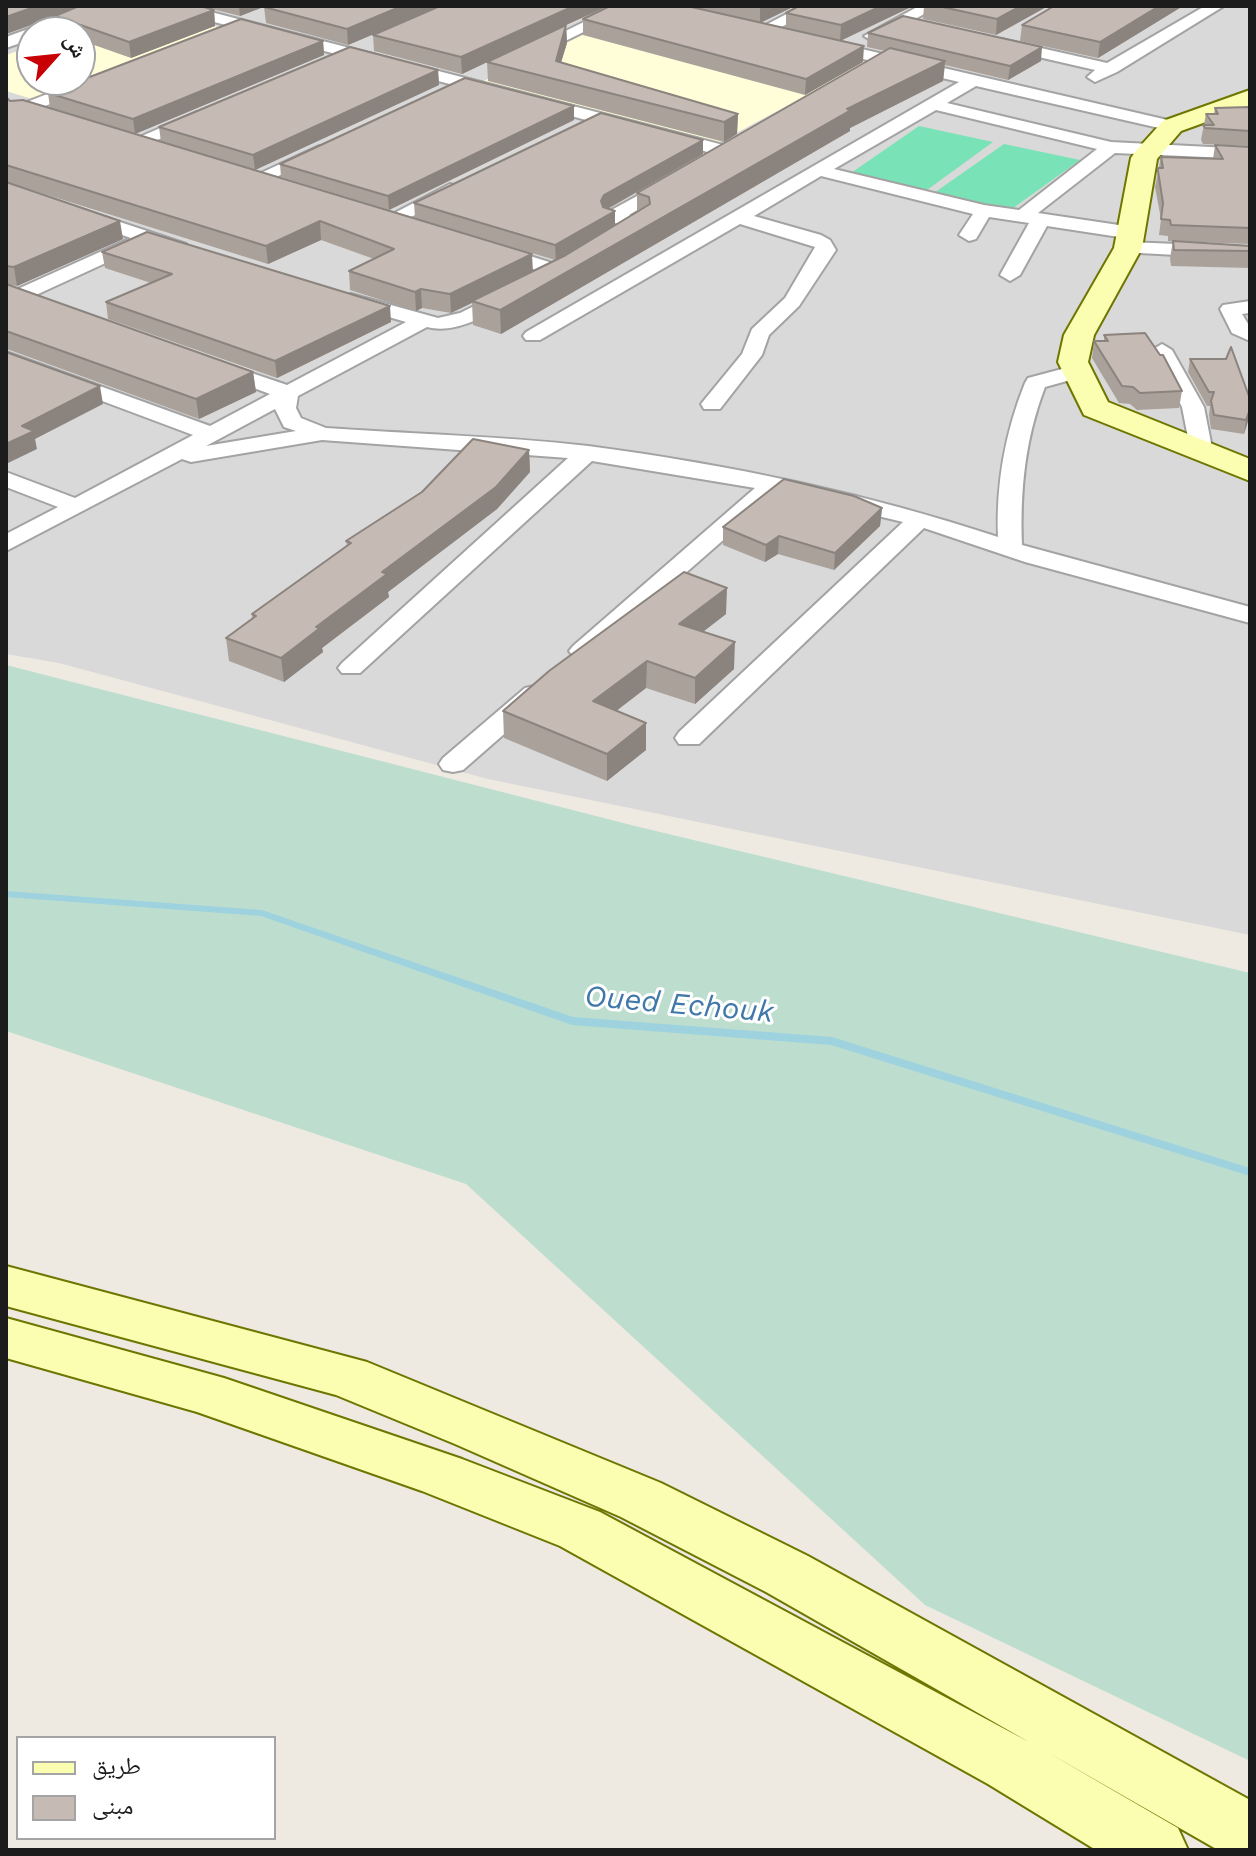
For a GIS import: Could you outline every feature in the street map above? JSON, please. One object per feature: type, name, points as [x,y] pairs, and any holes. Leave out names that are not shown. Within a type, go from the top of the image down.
[{"type":"street","points":[[79,16],[106,6]]},
{"type":"street","points":[[170,6],[599,118],[732,147],[607,221],[639,224],[598,247]]},
{"type":"street","points":[[439,96],[628,6]]},
{"type":"street","points":[[814,6],[754,29],[1172,126]]},
{"type":"street","points":[[842,50],[931,6]]},
{"type":"street","points":[[1054,99],[1216,6]]},
{"type":"street","points":[[210,36],[263,15]]},
{"type":"street","points":[[902,22],[930,28]]},
{"type":"street","points":[[1025,28],[992,42],[1111,69]]},
{"type":"street","points":[[322,65],[378,41]]},
{"type":"street","points":[[858,75],[885,60]]},
{"type":"street","points":[[12,109],[109,75]]},
{"type":"street","points":[[533,336],[936,105],[974,80]]},
{"type":"street","points":[[1250,97],[1172,126],[1148,157],[1130,240],[1079,335],[1073,362],[1095,408],[1250,471]]},
{"type":"street","points":[[936,105],[1148,157],[1250,172]]},
{"type":"street","points":[[12,109],[52,117]]},
{"type":"street","points":[[167,151],[130,140],[208,112]]},
{"type":"street","points":[[571,131],[599,118]]},
{"type":"street","points":[[288,187],[251,176],[342,140]]},
{"type":"street","points":[[1010,275],[1032,218],[1111,147]]},
{"type":"street","points":[[1148,157],[1250,154]]},
{"type":"street","points":[[818,170],[984,211],[1032,218],[1130,240],[1250,253]]},
{"type":"street","points":[[418,228],[383,217],[474,179]]},
{"type":"street","points":[[6,190],[193,252]]},
{"type":"street","points":[[969,235],[984,211]]},
{"type":"street","points":[[712,404],[752,355],[759,333],[792,302],[826,250],[814,239],[737,217]]},
{"type":"street","points":[[12,294],[148,238]]},
{"type":"street","points":[[330,294],[421,322],[453,322],[565,267],[531,262],[475,245]]},
{"type":"street","points":[[531,262],[558,247]]},
{"type":"street","points":[[12,294],[48,307]]},
{"type":"street","points":[[1250,307],[1230,309],[1239,329],[1250,335]]},
{"type":"street","points":[[6,544],[421,322]]},
{"type":"street","points":[[1162,350],[1193,407],[1202,453]]},
{"type":"street","points":[[6,358],[211,434]]},
{"type":"street","points":[[198,361],[288,393]]},
{"type":"street","points":[[1010,549],[1007,495],[1021,420],[1036,383],[1077,371]]},
{"type":"street","points":[[288,393],[285,408],[292,422],[323,434]]},
{"type":"street","points":[[165,459],[323,434],[587,453],[773,484],[920,519],[1010,549],[1250,615]]},
{"type":"street","points":[[351,668],[587,453]]},
{"type":"street","points":[[6,479],[76,506]]},
{"type":"street","points":[[453,764],[773,484]]},
{"type":"street","points":[[689,738],[920,519]]},
{"type":"street","points":[[6,1286],[348,1377],[641,1500],[787,1574],[1250,1834]]},
{"type":"street","points":[[6,1338],[205,1393],[442,1475],[580,1529],[1010,1764],[1155,1850]]},
{"type":"shaded area","points":[[6,6],[1250,6],[1250,935],[488,779],[59,663],[6,654]]},
{"type":"shaded area","points":[[140,6],[218,27],[96,74],[96,25]]},
{"type":"shaded area","points":[[641,8],[870,61],[714,145],[479,83]]},
{"type":"shaded area","points":[[16,52],[16,94],[6,91],[6,55]]},
{"type":"shaded area","points":[[6,665],[635,826],[1250,973],[1250,1761],[925,1605],[466,1184],[6,1031]]},
{"type":"green space","points":[[919,126],[993,142],[927,190],[851,173]]},
{"type":"green space","points":[[1004,144],[1080,160],[1009,211],[934,193]]},
{"type":"building","points":[[6,6],[37,6],[6,17]]},
{"type":"building","points":[[79,6],[200,6],[214,10],[129,42],[96,30],[96,16],[55,16]]},
{"type":"building","points":[[402,6],[347,29],[264,7]]},
{"type":"building","points":[[440,6],[574,6],[461,57],[373,35]]},
{"type":"building","points":[[610,6],[687,6],[864,46],[806,79],[583,19]]},
{"type":"building","points":[[799,6],[881,6],[841,25],[786,13]]},
{"type":"building","points":[[938,6],[1021,6],[997,19]]},
{"type":"building","points":[[1054,6],[1159,6],[1100,42],[1022,25]]},
{"type":"building","points":[[903,16],[1042,47],[1010,66],[868,33]]},
{"type":"building","points":[[241,19],[323,41],[133,119],[58,96],[96,96],[96,75]]},
{"type":"building","points":[[566,25],[556,61],[738,114],[724,122],[487,62]]},
{"type":"building","points":[[350,47],[438,70],[253,155],[159,127]]},
{"type":"building","points":[[890,48],[945,61],[847,109],[851,110],[500,310],[472,301],[566,255],[650,204],[649,197],[637,193]]},
{"type":"building","points":[[465,78],[574,106],[388,196],[280,164]]},
{"type":"building","points":[[6,97],[10,101],[23,100],[532,254],[450,294],[421,289],[415,292],[349,271],[394,249],[320,221],[266,246],[6,165]]},
{"type":"building","points":[[1250,107],[1250,131],[1205,128],[1203,125],[1214,125],[1206,114],[1218,114],[1215,108]]},
{"type":"building","points":[[601,113],[703,140],[604,195],[601,201],[603,207],[615,211],[555,245],[414,203]]},
{"type":"building","points":[[1215,145],[1250,147],[1250,228],[1171,225],[1170,220],[1161,219],[1163,203],[1158,168],[1163,168],[1161,157],[1223,159]]},
{"type":"building","points":[[6,182],[120,221],[14,267],[6,266]]},
{"type":"building","points":[[147,232],[390,306],[275,361],[106,302],[172,274],[102,252]]},
{"type":"building","points":[[1173,241],[1250,246],[1250,251],[1174,250]]},
{"type":"building","points":[[6,284],[253,372],[196,399],[6,331]]},
{"type":"building","points":[[1145,333],[1163,355],[1182,391],[1140,393],[1133,387],[1122,386],[1094,341],[1108,341],[1104,335]]},
{"type":"building","points":[[1231,347],[1250,399],[1246,420],[1214,415],[1211,401],[1214,392],[1209,392],[1190,359],[1226,359]]},
{"type":"building","points":[[6,352],[100,386],[22,426],[34,431],[6,444]]},
{"type":"building","points":[[473,439],[529,450],[496,487],[382,572],[387,574],[316,627],[320,628],[281,658],[226,638],[256,616],[252,614],[351,543],[346,541],[422,492]]},
{"type":"building","points":[[784,479],[854,496],[882,508],[835,553],[779,536],[766,545],[723,527]]},
{"type":"building","points":[[684,572],[727,588],[679,624],[735,642],[695,678],[647,661],[593,701],[646,723],[607,754],[503,711],[549,671]]},
{"type":"waterway","name":"Oued Echouk","points":[[6,894],[262,913],[572,1021],[832,1041],[1250,1172]]}]
